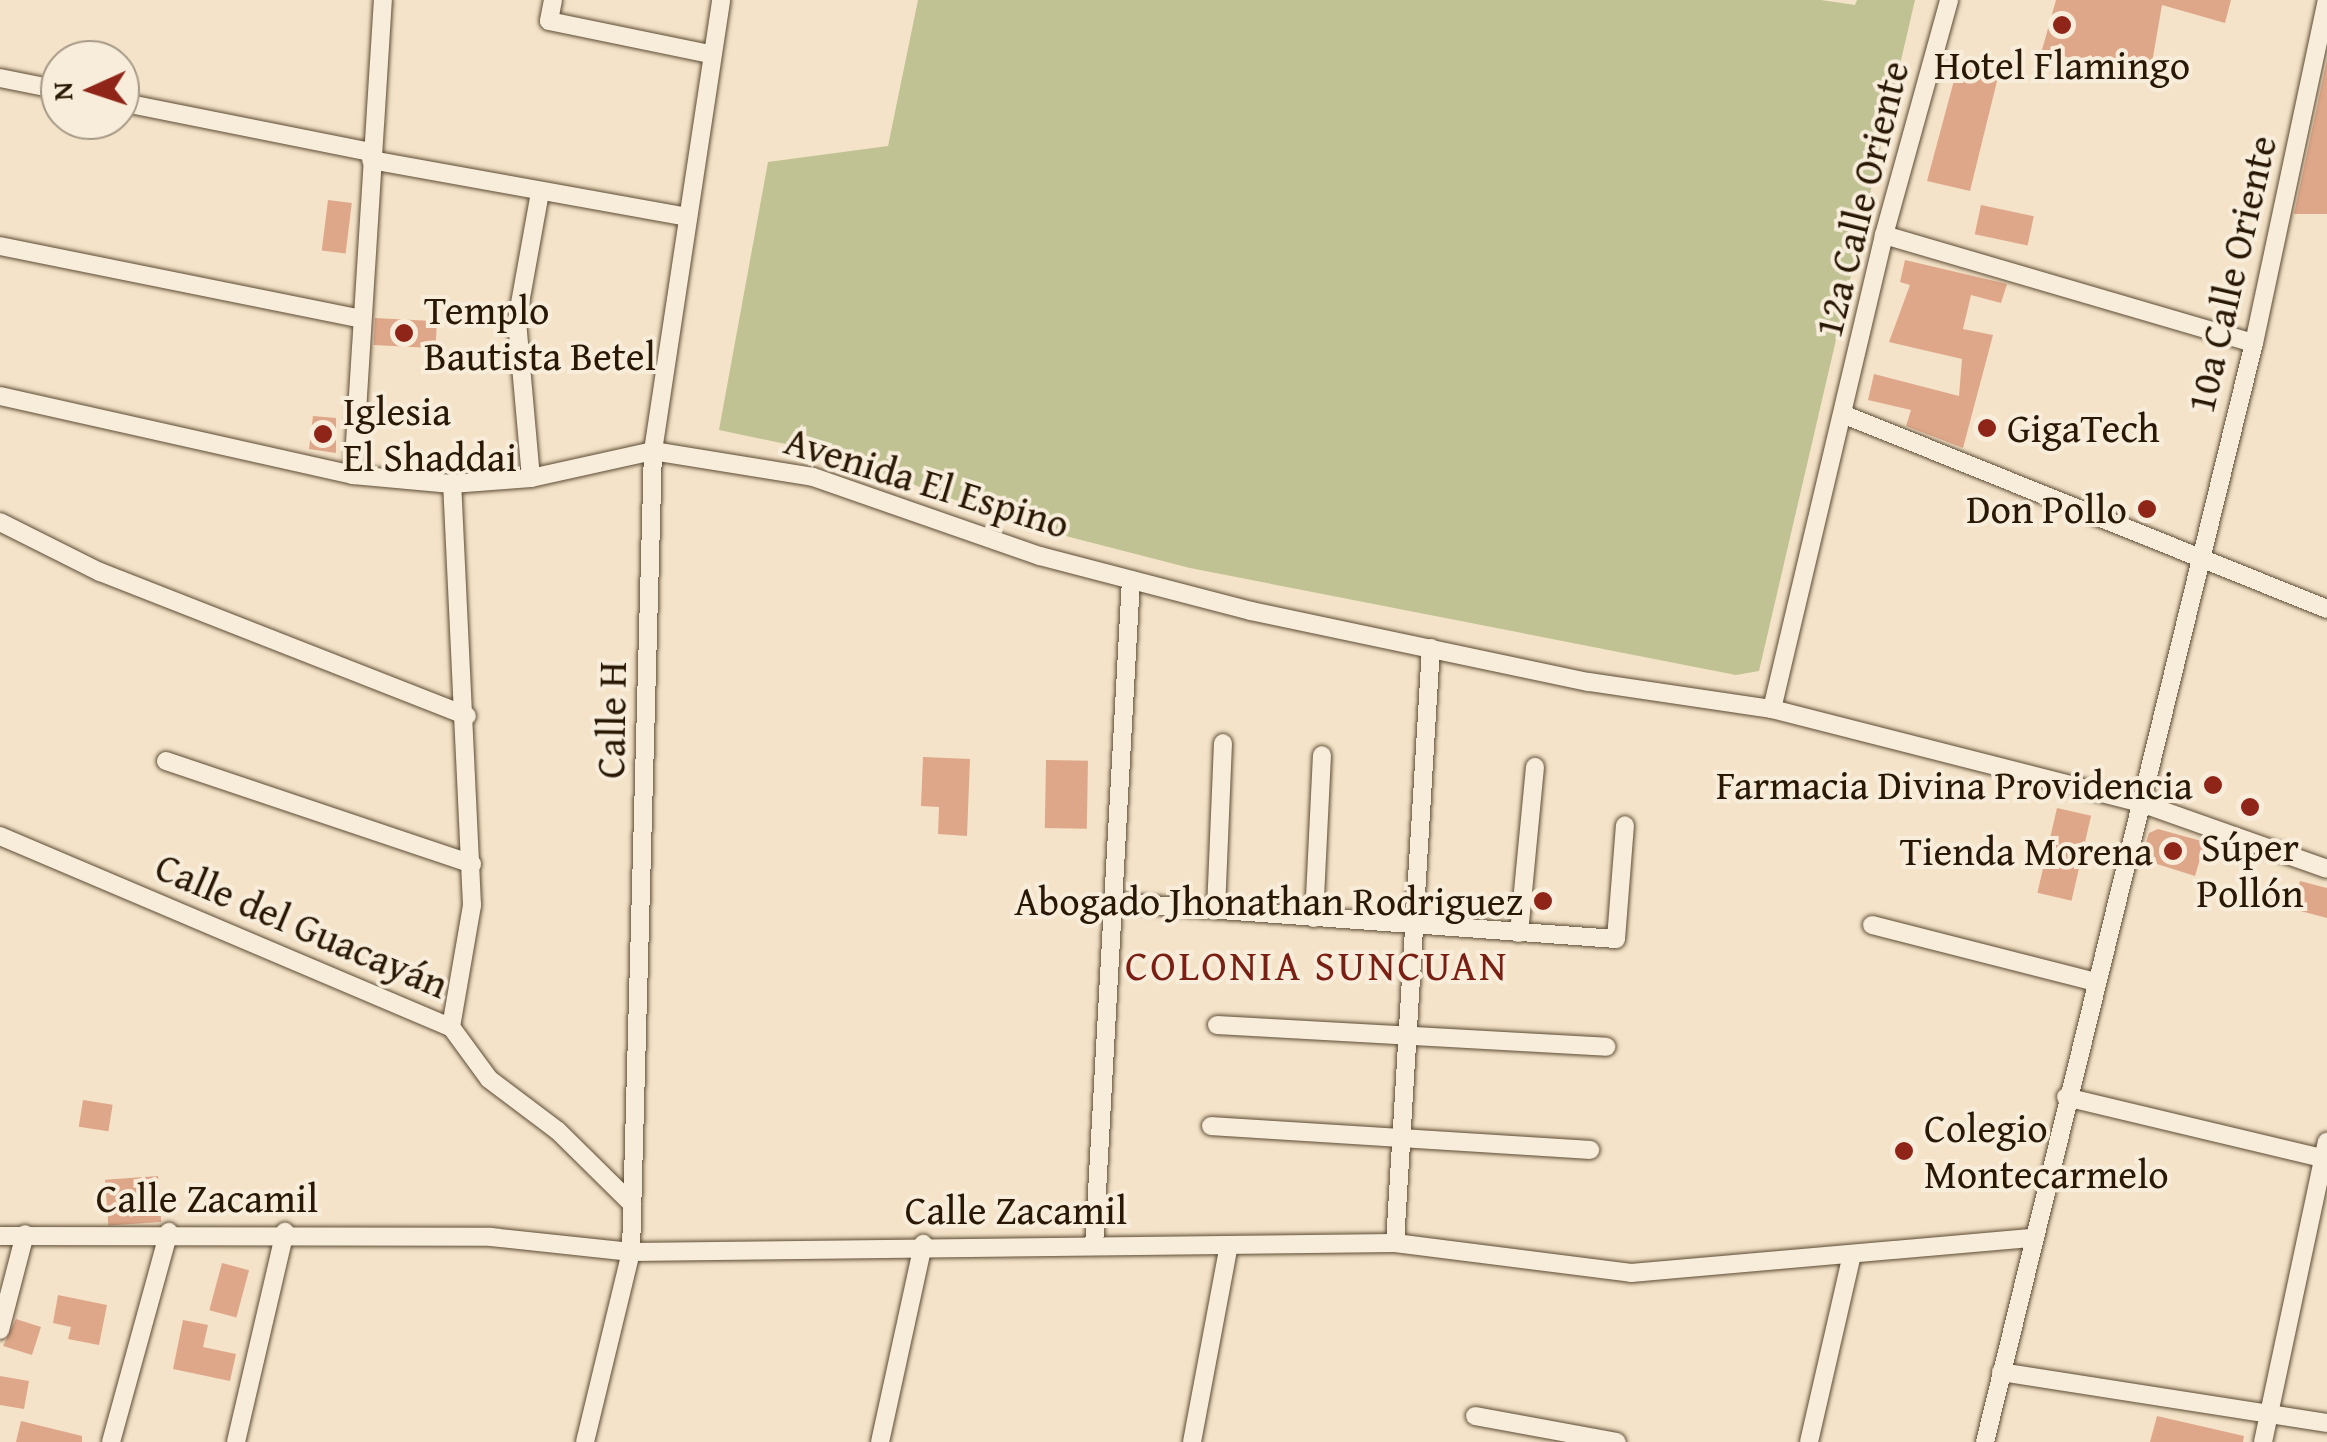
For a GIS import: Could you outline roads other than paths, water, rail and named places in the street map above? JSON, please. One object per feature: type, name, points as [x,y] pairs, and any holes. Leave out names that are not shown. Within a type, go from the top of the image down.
[{"type":"street","points":[[353,475],[383,0]]},
{"type":"street","points":[[553,0],[550,21],[710,54]]},
{"type":"street","name":"Calle H","points":[[585,1442],[631,1252],[653,451],[721,0]]},
{"type":"street","name":"12a Calle Oriente","points":[[1772,709],[1845,416],[1884,235],[1949,0]]},
{"type":"street","name":"10a Calle Oriente","points":[[1985,1442],[2030,1238],[2142,803],[2254,342],[2327,0]]},
{"type":"street","points":[[0,78],[40,86]]},
{"type":"street","points":[[140,106],[540,192],[688,217]]},
{"type":"street","points":[[531,478],[518,320],[540,192]]},
{"type":"street","points":[[1884,235],[2254,342]]},
{"type":"street","points":[[0,246],[361,319]]},
{"type":"street","name":"Avenida El Espino","points":[[0,396],[353,475],[452,484],[531,478],[653,451],[813,477],[1040,556],[1131,580],[1589,682],[1772,709],[2142,803],[2327,869]]},
{"type":"street","points":[[1845,416],[2200,562],[2327,609]]},
{"type":"street","points":[[451,1027],[472,905],[468,716],[452,484]]},
{"type":"street","points":[[0,522],[100,572],[468,716]]},
{"type":"street","points":[[1094,1246],[1131,580]]},
{"type":"street","points":[[1395,1243],[1430,648]]},
{"type":"street","points":[[1216,910],[1223,743]]},
{"type":"street","points":[[1314,918],[1322,755]]},
{"type":"street","points":[[166,761],[472,864]]},
{"type":"street","points":[[1519,933],[1535,767]]},
{"type":"street","points":[[1112,902],[1616,939],[1625,825]]},
{"type":"street","name":"Calle del Guacayán","points":[[0,836],[451,1027],[489,1080],[558,1131],[632,1204]]},
{"type":"street","points":[[1872,925],[2095,982]]},
{"type":"street","points":[[1217,1026],[1606,1047]]},
{"type":"street","points":[[2066,1096],[2326,1153],[2263,1442]]},
{"type":"street","points":[[1211,1126],[1590,1150]]},
{"type":"street","points":[[112,1442],[170,1232]]},
{"type":"street","points":[[236,1442],[285,1232]]},
{"type":"street","name":"Calle Zacamil","points":[[0,1236],[285,1232],[491,1237],[631,1252],[923,1244],[1395,1243],[1631,1272],[1850,1258],[2030,1238]]},
{"type":"street","points":[[0,1330],[25,1234]]},
{"type":"street","points":[[880,1442],[923,1244]]},
{"type":"street","points":[[1192,1442],[1229,1244]]},
{"type":"street","points":[[1810,1442],[1850,1258]]},
{"type":"street","points":[[2001,1372],[2327,1424]]},
{"type":"street","points":[[1474,1416],[1617,1442]]},
{"type":"place","name":"Hotel Flamingo","points":[[2062,25]]},
{"type":"place","name":"Templo Bautista Betel","points":[[404,333]]},
{"type":"place","name":"GigaTech","points":[[1987,428]]},
{"type":"place","name":"Iglesia El Shaddai","points":[[323,434]]},
{"type":"place","name":"Don Pollo","points":[[2147,509]]},
{"type":"place","name":"Farmacia Divina Providencia","points":[[2213,785]]},
{"type":"place","name":"Súper Pollón","points":[[2250,807]]},
{"type":"place","name":"Tienda Morena","points":[[2173,851]]},
{"type":"place","name":"Abogado Jhonathan Rodriguez","points":[[1543,901]]},
{"type":"place","name":"Colegio Montecarmelo","points":[[1904,1151]]},
{"type":"district","name":"COLONIA SUNCUAN","points":[[1317,965]]}]
